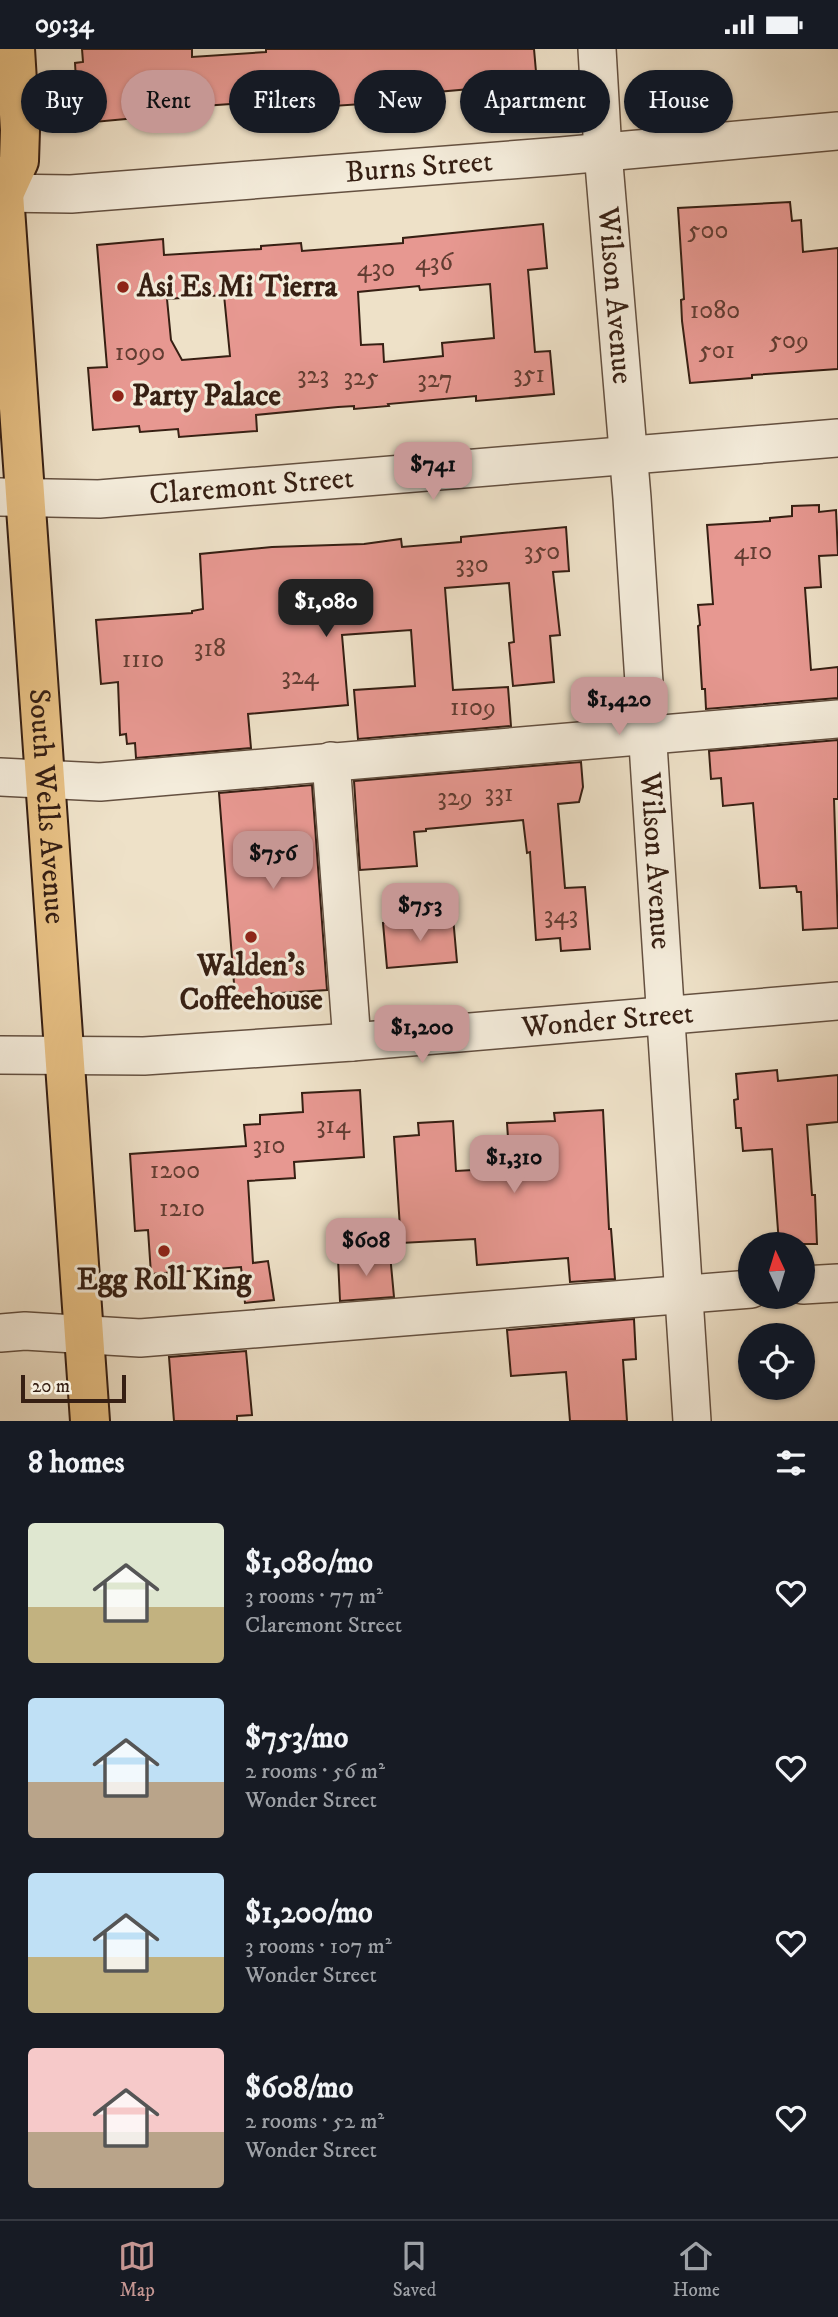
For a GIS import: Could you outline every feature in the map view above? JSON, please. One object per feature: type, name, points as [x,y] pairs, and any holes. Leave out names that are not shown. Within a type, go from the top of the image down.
[{"type":"main road","name":"South Wells Avenue","points":[[15,49],[19,160],[13,177],[1,192],[13,497],[46,780],[90,1421]]},
{"type":"street","name":"Wilson Avenue","points":[[597,49],[629,457],[692,1421]]},
{"type":"street","name":"Burns Street","points":[[1,192],[71,194],[838,131]]},
{"type":"street","name":"Claremont Street","points":[[13,497],[99,499],[838,439]]},
{"type":"street","points":[[0,777],[100,782],[838,719]]},
{"type":"street","points":[[331,761],[352,1042]]},
{"type":"street","name":"Wonder Street","points":[[0,1055],[144,1056],[352,1042],[838,1001]]},
{"type":"street","points":[[816,1284],[838,1283]]},
{"type":"street","points":[[0,1333],[25,1331],[140,1338],[738,1290]]},
{"type":"building","points":[[82,49],[192,49],[192,57],[266,52],[266,49],[534,49],[536,70],[460,70],[460,90],[446,91],[446,70],[354,70],[354,105],[340,106],[340,70],[229,70],[229,104],[215,105],[215,70],[121,70],[121,119],[107,121],[107,70],[75,70],[75,63],[83,62]]},
{"type":"building","points":[[790,202],[792,221],[801,220],[803,252],[838,248],[838,369],[752,375],[752,378],[690,383],[682,321],[681,300],[684,299],[678,208]]},
{"type":"building","points":[[543,224],[547,268],[528,270],[535,352],[550,351],[554,394],[476,401],[476,396],[388,404],[389,406],[354,409],[354,406],[338,407],[256,415],[257,431],[179,437],[178,429],[140,432],[139,426],[93,430],[88,368],[107,367],[97,245],[163,239],[164,255],[261,249],[261,246],[301,243],[302,251],[403,243],[403,238]],"holes":[[[490,284],[494,338],[442,343],[443,356],[384,362],[383,344],[361,345],[358,292],[419,286],[420,290]],[[224,295],[230,356],[182,360],[171,340],[167,299]]]},
{"type":"building","points":[[819,505],[819,512],[836,510],[838,555],[819,556],[821,587],[805,588],[811,670],[838,667],[838,698],[706,709],[705,689],[702,689],[698,605],[713,604],[707,525],[770,521],[770,518],[792,516],[792,506]]},
{"type":"building","points":[[566,527],[569,571],[553,572],[560,635],[550,636],[554,682],[513,686],[509,643],[514,642],[509,583],[445,588],[453,690],[508,687],[511,726],[358,739],[354,690],[415,686],[411,630],[342,635],[348,705],[248,714],[251,748],[136,758],[135,743],[127,744],[126,734],[120,735],[118,682],[101,684],[96,620],[192,613],[203,609],[200,554],[272,547],[364,544],[401,539],[402,547],[461,542],[461,537]]},
{"type":"building","points":[[838,740],[838,799],[834,799],[838,928],[803,930],[801,892],[797,892],[796,886],[760,888],[753,803],[723,806],[721,778],[711,779],[709,751]]},
{"type":"building","points":[[581,762],[583,787],[579,802],[558,804],[565,888],[585,887],[590,949],[561,951],[560,938],[536,940],[530,852],[527,853],[523,820],[414,832],[417,866],[360,870],[354,781]]},
{"type":"building","points":[[312,785],[327,990],[235,996],[219,793]]},
{"type":"building","points":[[453,917],[457,962],[387,968],[383,923]]},
{"type":"building","points":[[777,1070],[778,1081],[838,1075],[838,1122],[807,1125],[812,1195],[815,1195],[817,1244],[816,1232],[778,1232],[772,1149],[743,1151],[741,1128],[736,1128],[736,1074]]},
{"type":"building","points":[[360,1090],[364,1157],[294,1162],[295,1178],[248,1181],[253,1263],[268,1261],[274,1300],[245,1303],[241,1267],[151,1274],[148,1230],[135,1231],[130,1154],[246,1146],[244,1125],[260,1124],[260,1115],[303,1112],[302,1093]]},
{"type":"building","points":[[603,1110],[609,1229],[615,1279],[570,1282],[568,1258],[477,1265],[475,1239],[401,1243],[394,1137],[419,1135],[418,1123],[453,1121],[456,1171],[510,1168],[507,1123],[555,1121],[554,1113]]},
{"type":"building","points":[[390,1254],[394,1297],[340,1301],[338,1259]]},
{"type":"building","points":[[634,1319],[636,1359],[623,1360],[627,1421],[570,1421],[566,1372],[511,1376],[507,1330]]},
{"type":"building","points":[[246,1351],[252,1415],[237,1416],[237,1421],[174,1421],[169,1357]]},
{"type":"place","name":"Asi Es Mi Tierra","points":[[123,287]]},
{"type":"place","name":"Party Palace","points":[[118,396]]},
{"type":"place","name":"Walden's Coffeehouse","points":[[251,937]]},
{"type":"place","name":"Egg Roll King","points":[[164,1251]]}]
